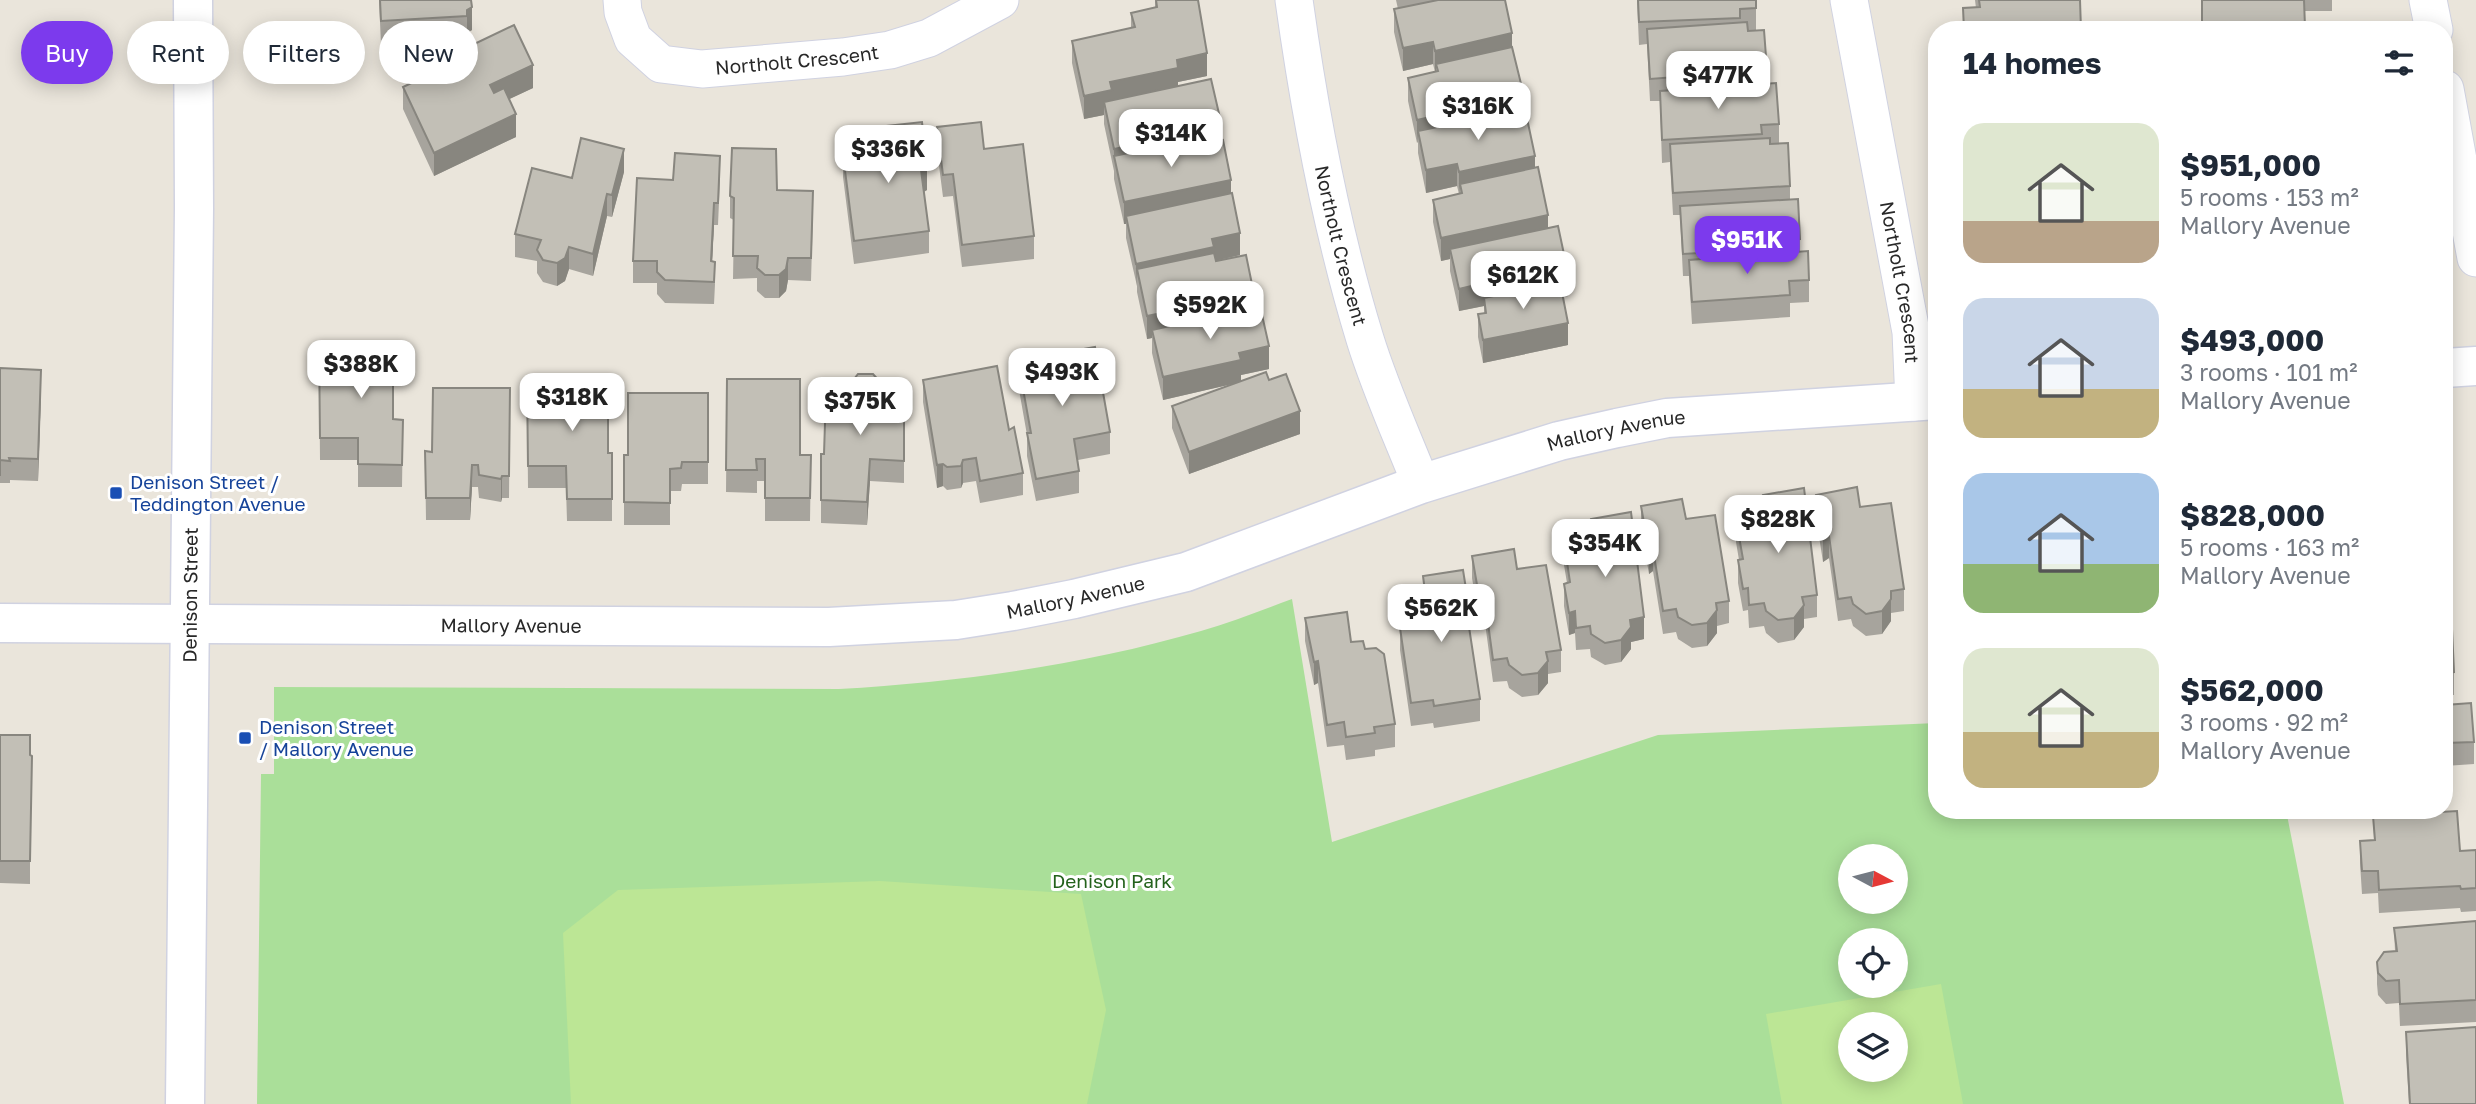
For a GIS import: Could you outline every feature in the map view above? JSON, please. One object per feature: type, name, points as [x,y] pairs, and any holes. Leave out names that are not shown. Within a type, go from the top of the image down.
[{"type":"street","name":"Denison Street","points":[[185,1104],[194,222],[192,0]]},
{"type":"street","name":"Northolt Crescent","points":[[622,0],[623,12],[633,39],[661,64],[702,69],[843,57],[890,50],[929,38],[1000,0]]},
{"type":"street","name":"Northolt Crescent","points":[[1294,0],[1332,219],[1366,342],[1421,484]]},
{"type":"street","name":"Northolt Crescent","points":[[1849,0],[1926,401]]},
{"type":"street","points":[[2428,0],[2432,21]]},
{"type":"street","points":[[2453,133],[2476,258]]},
{"type":"street","points":[[2453,367],[2476,366]]},
{"type":"street","name":"Mallory Avenue","points":[[0,623],[829,627],[956,620],[1074,599],[1186,572],[1421,484],[1559,441],[1667,418],[1926,401]]},
{"type":"green space","name":"Denison Park","points":[[1292,599],[1332,842],[1658,735],[1928,723],[1928,819],[2288,819],[2344,1104],[257,1104],[261,774],[274,774],[274,687],[839,689],[931,682],[1022,670],[1112,653],[1201,631]]},
{"type":"green space","points":[[880,881],[1081,894],[1106,1010],[1087,1104],[571,1104],[563,933],[618,890]]},
{"type":"green space","points":[[1941,984],[1963,1104],[1782,1104],[1766,1014],[1859,998],[1908,998],[1908,990]]},
{"type":"building","points":[[380,0],[471,0],[472,7],[467,10],[467,16],[381,21]]},
{"type":"building","points":[[1156,0],[1198,0],[1207,53],[1177,60],[1178,68],[1110,82],[1112,90],[1084,96],[1072,41],[1135,27],[1131,13],[1157,7]]},
{"type":"building","points":[[1438,0],[1505,0],[1512,33],[1435,51],[1433,42],[1403,48],[1394,9]]},
{"type":"building","points":[[1638,0],[1756,0],[1756,8],[1740,9],[1740,18],[1639,22]]},
{"type":"building","points":[[1979,0],[2080,0],[2081,21],[1964,21],[1963,8],[1980,7]]},
{"type":"building","points":[[2202,0],[2304,0],[2305,21],[2202,21]]},
{"type":"building","points":[[1747,22],[1748,31],[1764,30],[1767,70],[1650,79],[1647,29]]},
{"type":"building","points":[[514,25],[533,65],[490,85],[494,93],[504,88],[516,114],[434,153],[403,87],[409,84],[478,84],[478,42]]},
{"type":"building","points":[[1512,47],[1524,96],[1417,120],[1408,78],[1438,71],[1436,64]]},
{"type":"building","points":[[1211,79],[1220,118],[1190,124],[1192,133],[1114,149],[1104,102]]},
{"type":"building","points":[[1776,83],[1779,124],[1761,125],[1762,134],[1662,140],[1660,91]]},
{"type":"building","points":[[1525,109],[1535,156],[1459,172],[1457,164],[1426,170],[1418,131]]},
{"type":"building","points":[[922,122],[927,168],[921,170],[929,231],[854,241],[843,155],[850,149],[863,148],[868,152],[873,150],[873,161],[882,159],[878,127]]},
{"type":"building","points":[[981,122],[984,149],[1023,144],[1034,236],[962,245],[953,174],[943,175],[937,127]]},
{"type":"building","points":[[581,138],[624,149],[612,195],[607,194],[593,254],[569,247],[565,258],[557,263],[543,260],[537,250],[541,240],[515,234],[532,168],[572,178]]},
{"type":"building","points":[[1770,138],[1770,144],[1788,143],[1790,186],[1673,193],[1670,144]]},
{"type":"building","points":[[1191,140],[1192,147],[1223,140],[1231,180],[1124,202],[1114,156]]},
{"type":"building","points":[[732,148],[776,149],[777,190],[813,191],[811,258],[788,258],[786,269],[779,275],[765,275],[757,268],[758,256],[733,256],[734,198],[730,196]]},
{"type":"building","points":[[675,153],[720,156],[711,261],[715,262],[714,282],[665,280],[657,272],[657,261],[633,261],[637,178],[673,180]]},
{"type":"building","points":[[1538,167],[1548,215],[1441,238],[1433,200],[1462,193],[1460,184]]},
{"type":"building","points":[[1232,193],[1240,233],[1212,239],[1214,247],[1136,264],[1126,216]]},
{"type":"building","points":[[1798,199],[1800,239],[1784,240],[1784,248],[1683,254],[1680,206]]},
{"type":"building","points":[[1558,226],[1568,273],[1490,290],[1488,282],[1459,289],[1450,249]]},
{"type":"building","points":[[1808,251],[1809,280],[1789,281],[1790,295],[1692,302],[1689,260]]},
{"type":"building","points":[[1214,253],[1216,261],[1246,255],[1254,294],[1147,316],[1137,269]]},
{"type":"building","points":[[1560,282],[1568,323],[1483,340],[1478,314],[1486,313],[1484,298]]},
{"type":"building","points":[[1260,306],[1269,346],[1239,353],[1241,360],[1163,377],[1152,330]]},
{"type":"building","points":[[319,344],[393,344],[393,419],[403,420],[402,465],[358,464],[358,438],[320,438]]},
{"type":"building","points":[[1095,347],[1110,432],[1074,439],[1079,471],[1036,479],[1018,361]]},
{"type":"building","points":[[997,366],[1009,430],[1014,427],[1023,473],[980,481],[976,458],[963,460],[961,466],[937,465],[923,380]]},
{"type":"building","points":[[0,368],[41,370],[38,459],[0,460]]},
{"type":"building","points":[[1266,372],[1269,380],[1286,374],[1300,411],[1189,452],[1172,406]]},
{"type":"building","points":[[858,374],[873,374],[881,383],[882,392],[904,393],[904,461],[870,459],[867,502],[821,500],[821,454],[824,454],[826,392],[851,392],[851,383]]},
{"type":"building","points":[[608,379],[608,453],[612,453],[612,499],[567,499],[566,466],[528,466],[527,380]]},
{"type":"building","points":[[727,379],[800,379],[800,455],[811,455],[810,498],[765,498],[765,459],[756,459],[757,470],[726,470]]},
{"type":"building","points":[[433,388],[510,388],[509,476],[502,476],[501,479],[479,475],[478,465],[472,465],[470,498],[426,498],[425,451],[432,452]]},
{"type":"building","points":[[628,393],[708,393],[708,462],[682,462],[681,468],[670,469],[670,503],[624,502],[624,455],[628,455]]},
{"type":"building","points":[[1857,487],[1860,507],[1891,503],[1904,589],[1891,591],[1891,599],[1882,611],[1866,614],[1853,604],[1851,597],[1838,599],[1829,536],[1823,539],[1816,495]]},
{"type":"building","points":[[1804,488],[1817,595],[1802,597],[1804,605],[1794,618],[1778,620],[1766,611],[1764,603],[1749,605],[1748,588],[1743,589],[1738,560],[1743,559],[1736,520],[1766,515],[1763,495]]},
{"type":"building","points":[[1682,499],[1686,519],[1715,515],[1729,601],[1716,603],[1717,610],[1707,623],[1692,625],[1678,617],[1676,609],[1663,611],[1653,549],[1649,551],[1641,506]]},
{"type":"building","points":[[1631,512],[1644,617],[1630,620],[1631,627],[1621,640],[1605,643],[1591,634],[1590,626],[1576,628],[1575,611],[1569,613],[1564,584],[1570,582],[1564,542],[1593,537],[1591,519]]},
{"type":"building","points":[[1514,549],[1517,569],[1546,565],[1561,650],[1546,652],[1548,661],[1538,673],[1522,675],[1509,665],[1507,658],[1493,660],[1485,601],[1480,602],[1472,556]]},
{"type":"building","points":[[1463,570],[1480,699],[1434,706],[1433,700],[1411,703],[1400,628],[1405,620],[1404,610],[1427,607],[1423,576]]},
{"type":"building","points":[[1347,612],[1351,642],[1363,641],[1365,649],[1376,648],[1384,654],[1395,724],[1374,727],[1375,733],[1346,737],[1344,722],[1327,725],[1318,661],[1314,662],[1305,618]]},
{"type":"building","points":[[2471,703],[2474,742],[2453,743],[2453,704]]},
{"type":"building","points":[[0,735],[30,735],[30,861],[0,861]]},
{"type":"building","points":[[2453,811],[2457,811],[2460,851],[2476,850],[2476,888],[2461,889],[2460,886],[2379,890],[2378,871],[2362,871],[2360,841],[2375,840],[2373,819],[2453,819]]},
{"type":"building","points":[[2476,921],[2476,1000],[2400,1004],[2399,980],[2386,981],[2378,973],[2377,962],[2384,952],[2397,951],[2394,928]]},
{"type":"building","points":[[2476,1027],[2476,1104],[2410,1104],[2406,1032]]},
{"type":"place","name":"Denison Street / Teddington Avenue","points":[[116,493]]},
{"type":"place","name":"Denison Street / Mallory Avenue","points":[[245,738]]}]
